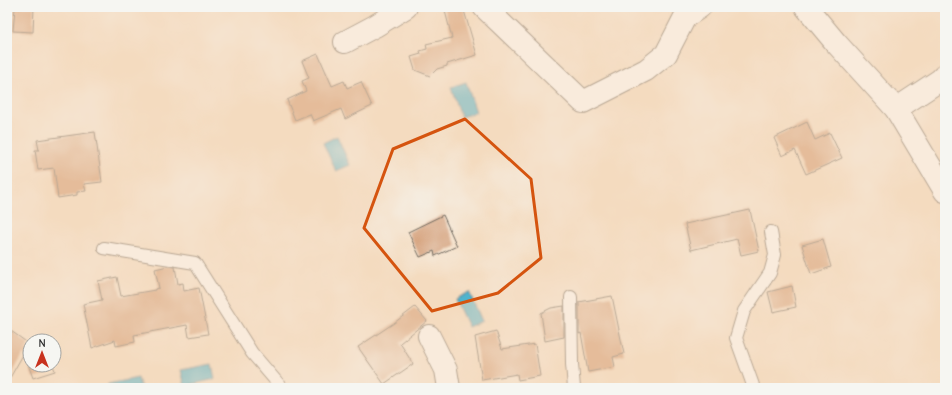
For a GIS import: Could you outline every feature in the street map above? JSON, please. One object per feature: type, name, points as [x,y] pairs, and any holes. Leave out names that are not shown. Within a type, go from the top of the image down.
[{"type":"street","points":[[346,42],[406,7]]},
{"type":"street","points":[[484,7],[583,102],[646,70],[666,54],[685,17],[700,7]]},
{"type":"street","points":[[806,7],[836,43],[896,109],[945,191]]},
{"type":"street","points":[[896,109],[940,80],[945,75]]},
{"type":"street","points":[[429,336],[446,370],[449,388]]},
{"type":"lane","points":[[754,388],[736,338],[744,311],[770,273],[775,255],[771,232]]},
{"type":"lane","points":[[104,248],[195,263],[252,354],[282,388]]},
{"type":"lane","points":[[571,297],[572,364],[574,388]]},
{"type":"highlighted area","points":[[465,119],[531,179],[541,258],[498,293],[432,311],[364,228],[393,149]]},
{"type":"water","points":[[466,82],[476,112],[461,117],[451,87]]},
{"type":"water","points":[[337,136],[350,165],[336,171],[323,143]]},
{"type":"water","points":[[469,292],[482,321],[468,327],[455,299]]},
{"type":"water","points":[[212,364],[215,379],[185,386],[181,370]]},
{"type":"water","points":[[138,378],[141,388],[108,388],[108,384]]},
{"type":"building","points":[[15,7],[34,7],[33,32],[13,31]]},
{"type":"building","points":[[444,7],[463,7],[477,55],[447,64],[447,66],[437,69],[430,76],[415,70],[411,57],[421,54],[420,51],[427,49],[426,44],[452,38]]},
{"type":"building","points":[[318,54],[332,86],[344,81],[347,88],[361,82],[372,106],[345,119],[341,109],[313,121],[310,114],[295,120],[287,100],[306,91],[302,81],[309,78],[302,61]]},
{"type":"building","points":[[807,122],[815,140],[830,133],[842,158],[806,174],[795,150],[782,156],[774,138]]},
{"type":"building","points":[[95,132],[102,182],[84,184],[86,191],[77,192],[77,195],[58,198],[54,168],[38,170],[35,150],[39,150],[37,140]]},
{"type":"building","points":[[750,210],[759,251],[741,255],[737,239],[691,250],[685,224]]},
{"type":"building","points":[[443,215],[457,246],[435,256],[434,251],[420,257],[408,232]]},
{"type":"building","points":[[823,239],[831,267],[811,274],[802,245]]},
{"type":"building","points":[[168,266],[175,267],[178,284],[183,283],[184,291],[199,288],[208,334],[189,337],[187,325],[134,335],[135,342],[116,346],[115,340],[92,348],[83,304],[102,300],[98,281],[117,277],[121,296],[155,290],[159,288],[155,269]]},
{"type":"building","points":[[792,286],[796,307],[773,312],[768,292]]},
{"type":"building","points":[[612,296],[624,354],[613,357],[615,367],[588,372],[581,333],[579,334],[579,302]]},
{"type":"building","points":[[564,306],[564,337],[545,341],[541,313],[551,308]]},
{"type":"building","points":[[415,307],[427,321],[400,343],[413,364],[384,384],[358,347]]},
{"type":"building","points":[[7,328],[22,339],[22,357],[7,383]]},
{"type":"building","points":[[496,331],[502,349],[535,344],[540,376],[518,380],[517,374],[482,380],[475,337]]},
{"type":"building","points":[[31,373],[49,373],[33,378]]}]
